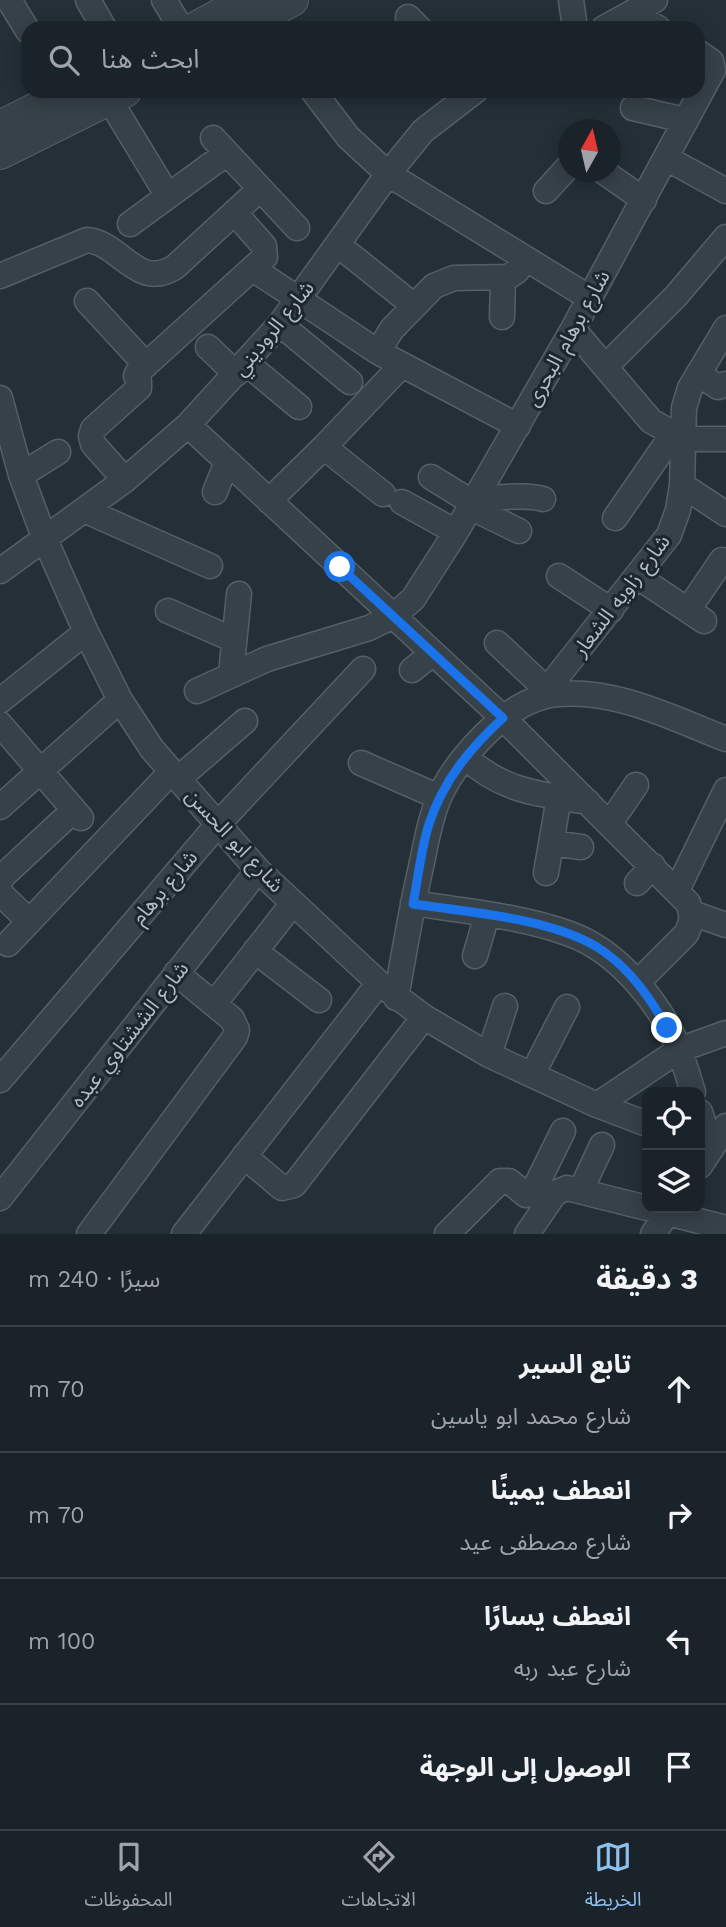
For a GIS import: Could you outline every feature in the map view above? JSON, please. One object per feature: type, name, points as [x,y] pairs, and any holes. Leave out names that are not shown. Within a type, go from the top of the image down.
[{"type":"street","points":[[88,0],[100,21]]},
{"type":"street","points":[[164,0],[177,21]]},
{"type":"street","points":[[252,19],[292,0]]},
{"type":"street","points":[[571,0],[574,21]]},
{"type":"street","points":[[618,21],[655,0]]},
{"type":"street","points":[[8,10],[21,24]]},
{"type":"street","points":[[633,14],[646,21]]},
{"type":"street","name":"شارع برهام البحرى","points":[[705,57],[711,61],[713,70],[705,85]]},
{"type":"street","points":[[0,127],[57,98]]},
{"type":"street","points":[[0,153],[111,98]]},
{"type":"street","points":[[119,98],[168,196]]},
{"type":"street","points":[[318,98],[348,137],[388,174],[590,298]]},
{"type":"street","name":"شارع الروديني","points":[[0,571],[125,480],[188,425],[280,324],[388,174],[423,131],[466,98]]},
{"type":"street","name":"شارع برهام البحرى","points":[[393,616],[413,599],[474,502],[590,298],[698,98]]},
{"type":"street","points":[[633,108],[685,122]]},
{"type":"street","points":[[130,224],[168,196],[220,146],[297,228]]},
{"type":"street","points":[[666,158],[726,191]]},
{"type":"street","points":[[546,191],[558,178]]},
{"type":"street","points":[[618,182],[643,200]]},
{"type":"street","points":[[0,276],[87,240],[100,243],[143,272],[154,275],[166,273],[260,189]]},
{"type":"street","points":[[125,480],[93,444],[93,429],[139,388],[136,374],[265,257],[264,246],[235,213]]},
{"type":"street","points":[[605,367],[676,296],[726,237]]},
{"type":"street","points":[[338,245],[413,305]]},
{"type":"street","points":[[378,352],[392,329],[434,286],[454,278],[503,278],[516,271],[524,259]]},
{"type":"street","points":[[253,269],[378,352],[518,426]]},
{"type":"street","points":[[502,317],[503,278]]},
{"type":"street","points":[[87,301],[146,365]]},
{"type":"street","points":[[280,324],[350,382]]},
{"type":"street","name":"شارع زاويه الشعار","points":[[545,693],[669,535],[678,510],[682,485],[678,436],[684,408],[690,388],[726,328]]},
{"type":"street","points":[[572,329],[652,421],[678,436],[726,439]]},
{"type":"street","points":[[208,347],[299,407]]},
{"type":"street","points":[[269,501],[402,365]]},
{"type":"street","points":[[698,374],[718,387],[726,384]]},
{"type":"street","name":"شارع ابو الحسن","points":[[2,412],[44,537],[120,700],[146,741],[258,870],[387,991],[424,1017],[489,1055],[597,1105],[642,1122]]},
{"type":"street","points":[[188,425],[503,718],[610,823],[645,874],[677,890],[688,903],[692,913],[691,924],[686,933],[637,984]]},
{"type":"street","points":[[615,518],[678,436]]},
{"type":"street","points":[[324,447],[393,498],[456,532]]},
{"type":"street","points":[[21,475],[58,452]]},
{"type":"street","points":[[215,492],[227,462]]},
{"type":"street","points":[[431,477],[519,531]]},
{"type":"street","points":[[682,485],[726,514]]},
{"type":"street","points":[[474,502],[531,496],[543,499]]},
{"type":"street","points":[[85,510],[210,566]]},
{"type":"street","points":[[638,577],[696,616],[722,559]]},
{"type":"street","points":[[559,576],[611,610]]},
{"type":"street","points":[[231,674],[239,594]]},
{"type":"street","points":[[168,611],[234,640]]},
{"type":"street","points":[[197,691],[267,659],[369,628],[393,616]]},
{"type":"street","points":[[0,701],[86,632]]},
{"type":"street","points":[[497,643],[545,693]]},
{"type":"street","points":[[412,670],[432,653]]},
{"type":"street","name":"شارع برهام","points":[[0,1080],[219,823],[363,669]]},
{"type":"street","points":[[184,1234],[244,1156],[387,991],[413,904],[428,827],[439,797],[465,757],[482,737],[503,718],[545,693],[617,698],[726,739]]},
{"type":"street","points":[[0,807],[120,700]]},
{"type":"street","points":[[8,944],[174,775],[246,721]]},
{"type":"street","points":[[0,724],[78,814],[0,881]]},
{"type":"street","points":[[465,757],[481,772],[500,783],[531,793],[588,802]]},
{"type":"street","points":[[361,764],[439,797]]},
{"type":"street","points":[[610,823],[636,785]]},
{"type":"street","points":[[677,890],[720,820],[726,790]]},
{"type":"street","points":[[546,873],[559,797]]},
{"type":"street","points":[[551,843],[581,847]]},
{"type":"street","name":"شارع الششتاوي عبده","points":[[0,1198],[258,870]]},
{"type":"street","points":[[0,891],[29,921]]},
{"type":"street","points":[[214,1004],[293,903]]},
{"type":"street","points":[[413,904],[487,915],[571,934],[598,948],[623,968],[655,1006],[679,1050],[691,1087]]},
{"type":"street","points":[[692,913],[726,925]]},
{"type":"street","points":[[475,956],[487,915]]},
{"type":"street","points":[[255,951],[318,1000]]},
{"type":"street","points":[[89,1234],[235,1037],[236,1024],[176,973]]},
{"type":"street","points":[[489,1055],[505,1006]]},
{"type":"street","points":[[532,1075],[567,1007]]},
{"type":"street","points":[[244,1156],[282,1188],[294,1185],[424,1017]]},
{"type":"street","points":[[597,1105],[679,1050],[726,1033]]},
{"type":"street","points":[[709,1153],[726,1126]]},
{"type":"street","points":[[447,1234],[500,1181],[509,1181],[526,1195],[532,1195],[563,1131]]},
{"type":"street","points":[[705,1135],[709,1153]]},
{"type":"street","points":[[581,1190],[602,1145]]},
{"type":"street","points":[[527,1234],[555,1194],[567,1188],[642,1205]]},
{"type":"street","points":[[653,1234],[657,1213]]},
{"type":"street","points":[[672,1213],[726,1228]]},
{"type":"route","points":[[340,567],[503,718],[465,757],[439,797],[428,827],[413,904],[487,915],[571,934],[598,948],[623,968],[655,1006],[667,1028]]}]
